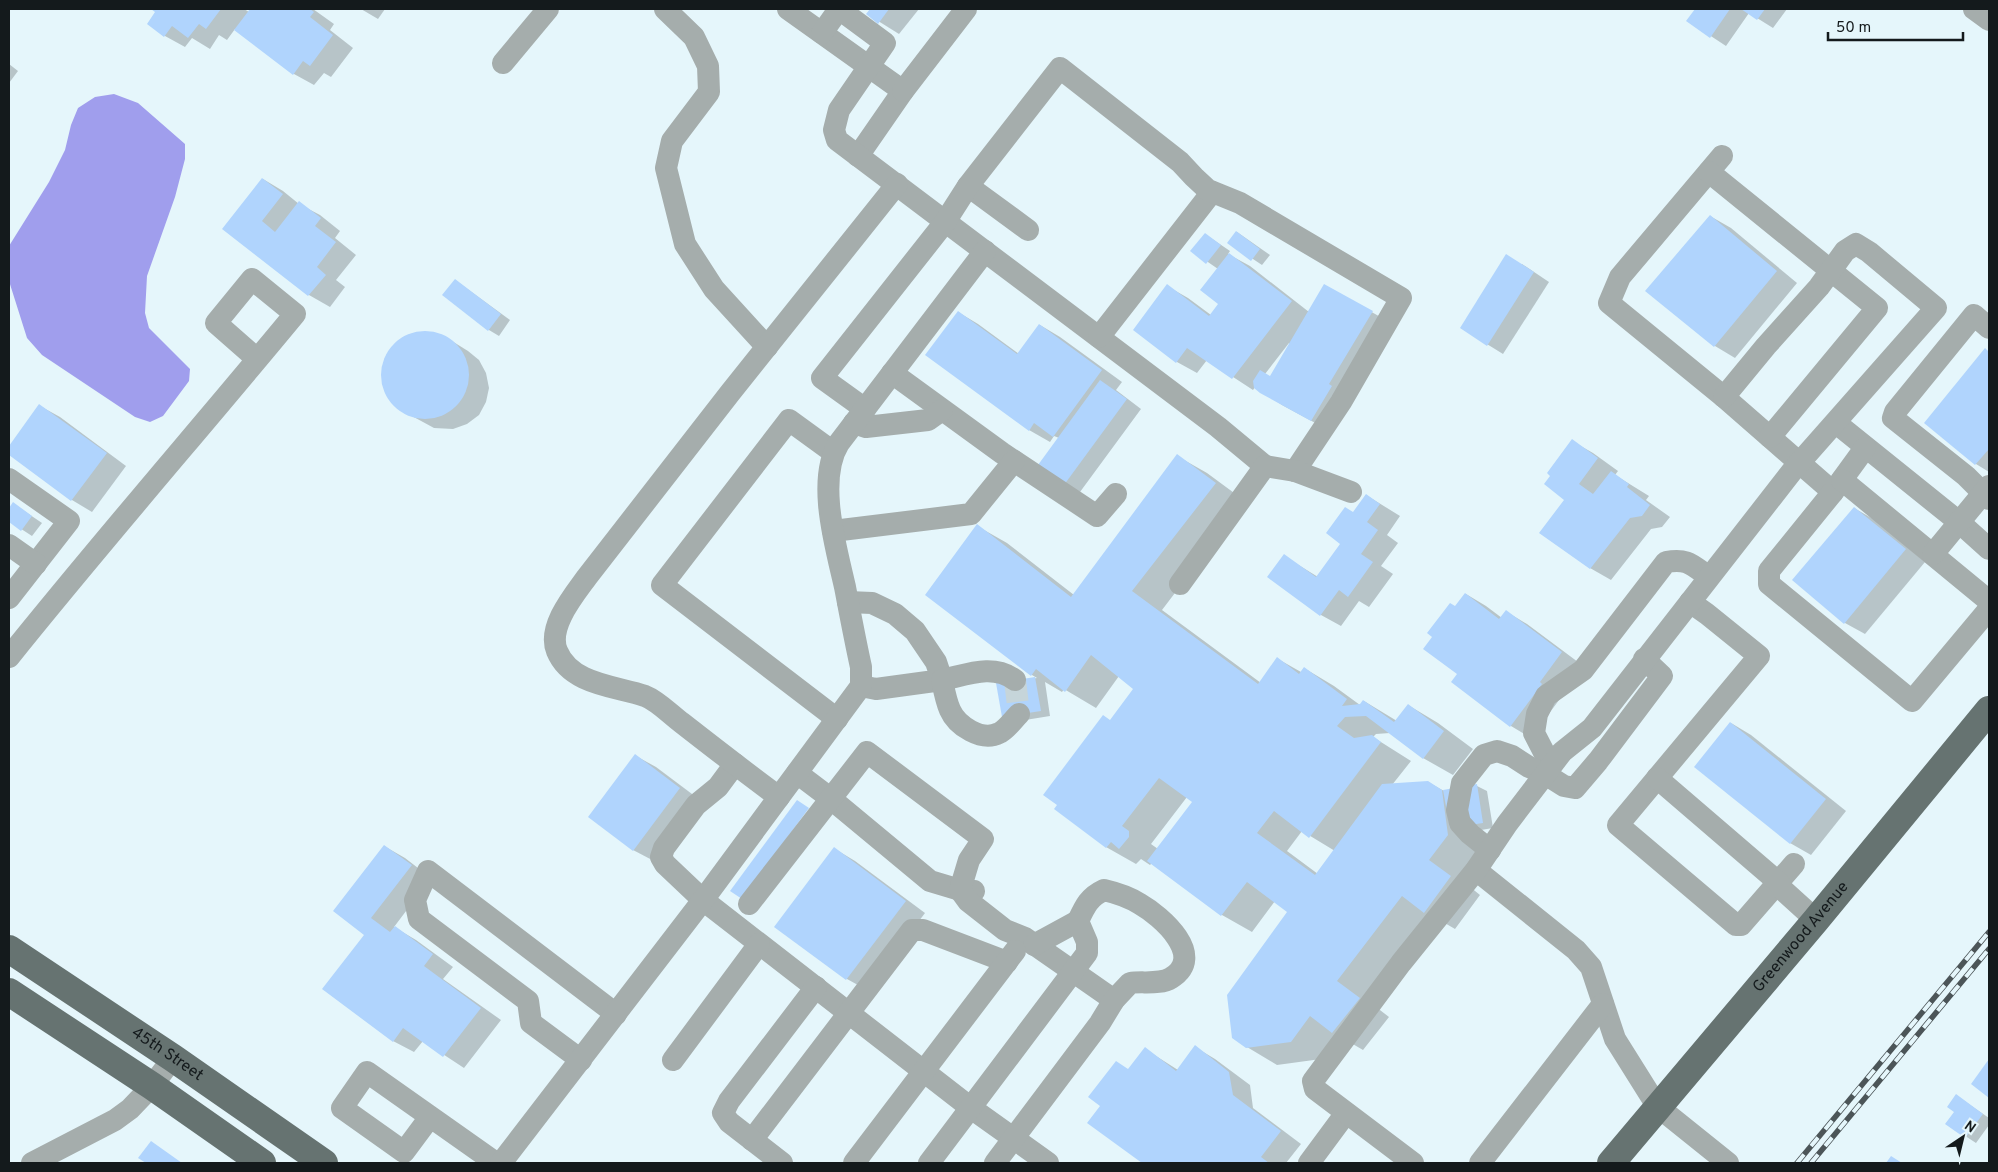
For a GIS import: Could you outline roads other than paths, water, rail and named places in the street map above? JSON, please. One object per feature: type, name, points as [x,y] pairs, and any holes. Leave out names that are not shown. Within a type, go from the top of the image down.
[{"type":"main road","name":"Greenwood Avenue","points":[[1611,1163],[1657,1106],[1816,920],[1989,710]]},
{"type":"main road","name":"45th Street","points":[[9,949],[173,1058],[324,1163]]},
{"type":"main road","points":[[9,992],[152,1086],[262,1163]]},
{"type":"street","points":[[503,63],[548,9]]},
{"type":"street","points":[[665,9],[694,37],[708,66],[709,92],[672,141],[666,168],[685,244],[714,289],[767,347]]},
{"type":"street","points":[[788,9],[903,91]]},
{"type":"street","points":[[822,33],[839,9],[885,43],[839,110],[834,130],[837,140],[1218,427],[1265,466],[1295,471],[1351,492]]},
{"type":"street","points":[[858,156],[903,91],[966,9]]},
{"type":"street","points":[[1974,9],[1989,20]]},
{"type":"street","points":[[942,410],[928,420],[866,427],[860,416],[822,378],[945,222],[968,186],[1060,68],[1180,162],[1212,192],[1240,203],[1401,298],[1341,402],[1295,471]]},
{"type":"street","points":[[1770,437],[1877,308],[1830,270],[1715,164],[1620,277],[1609,303],[1800,462],[1838,486],[1933,554],[1989,601]]},
{"type":"street","points":[[779,798],[647,697],[602,685],[582,677],[568,666],[557,651],[554,638],[557,625],[570,600],[897,184]]},
{"type":"street","points":[[968,186],[1028,230]]},
{"type":"street","points":[[1099,337],[1212,192]]},
{"type":"street","points":[[1413,1163],[1316,1089],[1314,1081],[1402,963],[1476,870],[1562,752],[1592,728],[1644,659],[1657,648],[1709,577],[1800,462],[1936,308],[1869,252],[1856,244],[1845,251],[1819,287],[1766,346],[1724,397]]},
{"type":"street","points":[[502,1163],[703,900],[861,686],[861,672],[833,531],[829,485],[834,452],[985,251]]},
{"type":"street","points":[[1933,554],[1959,522],[1987,493],[1893,418],[1895,412],[1974,315],[1989,328]]},
{"type":"street","points":[[9,657],[97,548],[258,359]]},
{"type":"street","points":[[892,373],[1014,461],[1097,516],[1116,494]]},
{"type":"street","points":[[834,452],[789,420],[662,585],[837,719]]},
{"type":"street","points":[[1836,423],[1989,548]]},
{"type":"street","points":[[1866,448],[1770,571],[1769,584],[1912,702],[1989,608]]},
{"type":"street","points":[[833,531],[971,514],[1014,461]]},
{"type":"street","points":[[1180,584],[1265,466]]},
{"type":"street","points":[[9,479],[69,521],[10,595]]},
{"type":"street","points":[[66,525],[97,548]]},
{"type":"street","points":[[9,545],[36,564]]},
{"type":"street","points":[[1644,659],[1662,676],[1598,761],[1575,788],[1564,786],[1548,770],[1534,733],[1537,714],[1546,696],[1583,670],[1666,562],[1680,560],[1692,564],[1709,577]]},
{"type":"street","points":[[848,602],[872,603],[895,614],[916,631],[936,662],[951,712],[962,725],[974,733],[986,736],[999,733],[1019,714]]},
{"type":"street","points":[[1690,602],[1708,614],[1759,656],[1618,825],[1736,925],[1741,925],[1794,864]]},
{"type":"street","points":[[861,686],[876,689],[942,680],[987,670],[1007,673],[1015,680]]},
{"type":"street","points":[[1490,850],[1460,823],[1457,810],[1462,783],[1484,754],[1497,751],[1512,756],[1529,768],[1548,770]]},
{"type":"street","points":[[749,904],[867,752],[982,839],[969,860],[960,890]]},
{"type":"street","points":[[735,764],[718,787],[696,805],[664,848],[661,858],[665,864],[703,900],[759,944],[971,1108],[1048,1163]]},
{"type":"street","points":[[797,773],[930,881],[960,890],[968,901],[1006,930],[1030,942],[1114,1000]]},
{"type":"street","points":[[1657,778],[1778,882],[1784,891],[1816,920]]},
{"type":"street","points":[[1476,870],[1576,950],[1590,967],[1615,1039],[1657,1106],[1728,1163]]},
{"type":"street","points":[[580,1060],[531,1023],[528,1001],[419,919],[415,900],[428,872],[616,1014]]},
{"type":"street","points":[[854,1163],[1007,962],[1030,942],[1078,921],[1087,902],[1095,894],[1104,890],[1119,893],[1141,904],[1162,920],[1179,939],[1184,952],[1184,963],[1170,979],[1130,983],[1114,1000],[1100,1022],[995,1163]]},
{"type":"street","points":[[929,1163],[1087,953],[1087,942],[1078,921]]},
{"type":"street","points":[[752,1140],[912,930],[923,930],[1007,962]]},
{"type":"street","points":[[673,1060],[759,944]]},
{"type":"street","points":[[782,1163],[729,1122],[724,1113],[729,1101],[816,987]]},
{"type":"street","points":[[1480,1163],[1603,1004]]},
{"type":"street","points":[[32,1163],[115,1120],[130,1109],[152,1086],[173,1058]]},
{"type":"street","points":[[1309,1163],[1346,1113]]},
{"type":"street","points":[[430,1117],[496,1163]]},
{"type":"tunnel","points":[[1015,680],[1019,714]]},
{"type":"railway","points":[[1797,1163],[1989,932]]},
{"type":"railway","points":[[1811,1163],[1989,949]]}]
